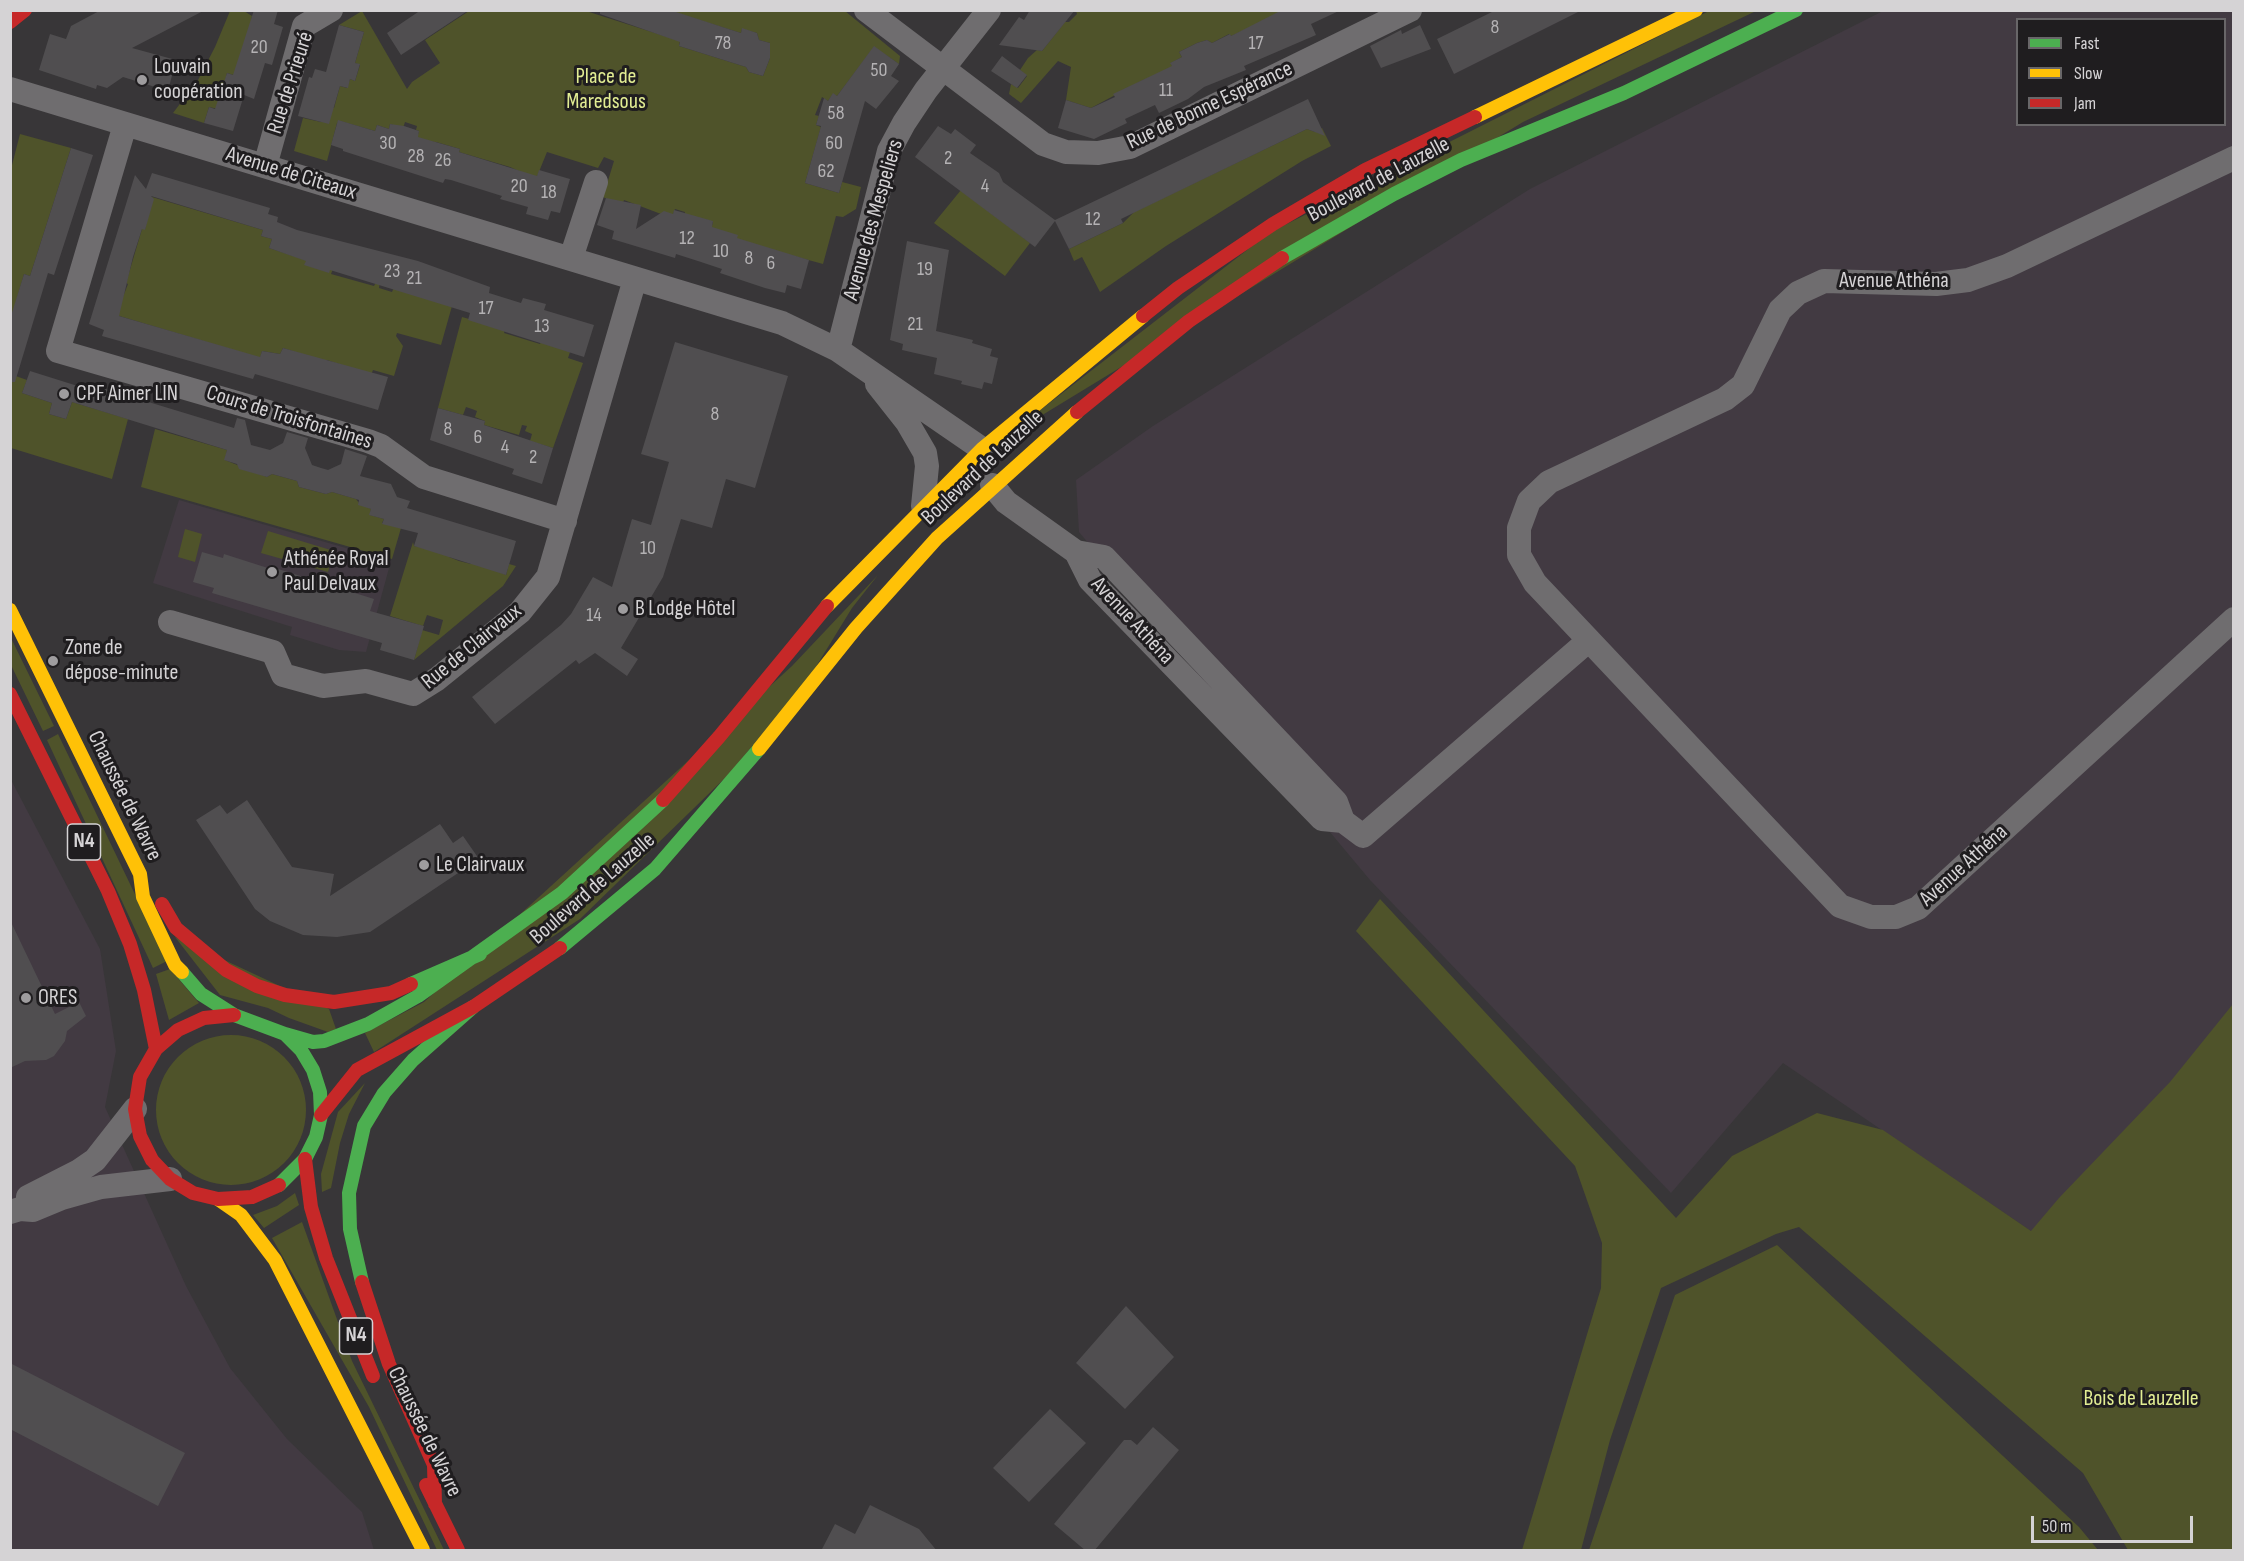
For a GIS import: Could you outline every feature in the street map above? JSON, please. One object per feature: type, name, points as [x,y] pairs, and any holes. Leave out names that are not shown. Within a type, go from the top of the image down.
[{"type":"main road","points":[[10,22],[26,10]]},
{"type":"main road","name":"Boulevard de Lauzelle","points":[[321,1114],[357,1070],[473,1007],[525,974],[585,930],[655,869],[735,779],[898,579],[975,502],[985,470],[1131,323],[1273,224],[1365,170],[1696,10]]},
{"type":"main road","name":"Boulevard de Lauzelle","points":[[285,1034],[312,1041],[324,1041],[347,1034],[418,996],[480,954],[562,893],[663,800],[719,737],[813,620],[923,506],[985,470],[1111,382],[1189,321],[1250,278],[1307,242],[1461,160],[1615,97],[1796,10]]},
{"type":"main road","name":"Chaussée de Wavre","points":[[10,610],[140,874],[143,897],[175,965],[201,994],[234,1015],[285,1034],[301,1050],[313,1070],[320,1092],[321,1114],[316,1137],[305,1159],[282,1182],[252,1197],[218,1199],[193,1193],[170,1179],[152,1160],[140,1136],[135,1109],[140,1077],[156,1049],[178,1030],[204,1018],[234,1015]]},
{"type":"main road","name":"N4","points":[[12,697],[108,891],[130,944],[144,990],[156,1049]]},
{"type":"main road","points":[[140,874],[155,891],[176,928],[195,945],[226,970],[256,986],[285,995],[334,1002],[359,1000],[391,993],[480,954]]},
{"type":"main road","points":[[435,1504],[434,1465],[389,1364],[356,1262],[350,1229],[349,1193],[364,1126],[384,1093],[413,1060],[473,1007]]},
{"type":"main road","name":"Chaussée de Wavre","points":[[305,1159],[309,1196],[326,1258],[381,1392]]},
{"type":"main road","name":"Chaussée de Wavre","points":[[218,1199],[241,1215],[275,1260],[423,1551]]},
{"type":"main road","name":"Chaussée de Wavre","points":[[420,1473],[458,1551]]},
{"type":"street","name":"Rue de Prieuré","points":[[265,166],[304,26],[331,10]]},
{"type":"street","name":"Rue de Bonne Espérance","points":[[866,10],[1043,144],[1066,152],[1098,153],[1130,147],[1410,10]]},
{"type":"street","name":"Avenue des Mespeliers","points":[[838,350],[889,152],[904,123],[989,10]]},
{"type":"street","name":"Avenue de Citeaux","points":[[10,89],[782,323],[838,350],[868,372],[905,394],[985,470],[1006,502],[1076,552]]},
{"type":"street","name":"Cours de Troisfontaines","points":[[125,125],[58,351],[368,441],[381,446],[424,477],[565,520]]},
{"type":"street","name":"Avenue Athéna","points":[[2234,158],[2007,266],[1968,280],[1936,284],[1824,281],[1798,293],[1780,310],[1743,385],[1725,399],[1549,482],[1528,501],[1519,528],[1519,555],[1535,583],[1840,906],[1871,917],[1896,916],[1918,908],[2234,620]]},
{"type":"street","points":[[571,258],[596,182]]},
{"type":"street","name":"Rue de Clairvaux","points":[[170,622],[273,652],[283,675],[323,686],[366,681],[413,694],[437,679],[520,612],[548,577],[636,279]]},
{"type":"street","name":"Avenue de Citeaux","points":[[868,372],[907,422],[925,453],[927,466],[923,506]]},
{"type":"street","name":"Avenue Athéna","points":[[1076,552],[1090,580],[1322,819],[1342,821],[1363,836],[1588,641]]},
{"type":"street","points":[[15,1210],[27,1197],[79,1171],[95,1160],[135,1109]]},
{"type":"street","points":[[15,1210],[33,1210],[62,1198],[101,1188],[170,1179]]},
{"type":"shaded area","points":[[1883,11],[2233,11],[2233,1261],[2143,1307],[1783,1063],[1671,1193],[1370,880],[1079,532],[1076,480],[1153,426],[1530,189]]},
{"type":"shaded area","name":"Athénée Royal Paul Delvaux","points":[[179,500],[391,561],[366,652],[339,650],[290,635],[292,627],[153,583]]},
{"type":"shaded area","points":[[10,778],[100,949],[116,1051],[105,1107],[186,1286],[230,1368],[287,1439],[362,1512],[374,1550],[11,1550]]},
{"type":"green space","points":[[1290,10],[1212,43],[1207,40],[1197,43],[1179,52],[1182,57],[1171,63],[1174,71],[1143,80],[1091,108],[1066,100],[1071,67],[1058,61],[1021,103],[1009,94],[1011,84],[1018,88],[1027,76],[1020,70],[1028,58],[1037,50],[1042,51],[1065,22],[1069,22],[1077,14],[1076,11]]},
{"type":"green space","points":[[230,11],[244,11],[252,16],[240,77],[227,73],[218,109],[209,107],[204,123],[173,113],[198,80]]},
{"type":"green space","name":"Place de Maredsous","points":[[362,11],[407,89],[412,82],[440,63],[425,40],[469,11],[586,11],[680,41],[679,46],[746,67],[749,72],[763,76],[770,58],[770,43],[759,40],[757,33],[742,29],[741,33],[670,11],[845,11],[900,56],[899,64],[874,47],[837,96],[833,94],[828,101],[822,97],[815,115],[819,116],[816,125],[821,127],[805,183],[839,193],[842,182],[861,187],[856,209],[843,217],[836,216],[823,264],[710,233],[713,222],[704,219],[683,220],[685,212],[675,209],[673,214],[661,214],[624,200],[622,206],[603,197],[614,161],[604,157],[598,168],[547,152],[536,179],[510,167],[459,152],[460,149],[436,142],[416,141],[419,131],[416,130],[417,126],[405,122],[403,128],[390,124],[389,129],[377,125],[375,131],[340,121],[337,123],[327,161],[294,151],[303,118],[321,122],[326,106],[334,108],[340,86],[347,88],[350,79],[355,81],[360,65],[355,63],[364,32],[339,25]]},
{"type":"green space","points":[[1709,11],[1756,11],[1523,122],[1003,439],[1269,233]]},
{"type":"green space","points":[[1322,128],[1331,146],[1302,161],[1166,246],[1100,292],[1082,257],[1074,261],[1069,249],[1123,223],[1134,212],[1307,129],[1315,132]]},
{"type":"green space","points":[[20,134],[71,148],[30,276],[24,274],[11,319],[11,169]]},
{"type":"green space","points":[[961,190],[1030,243],[1005,276],[934,223]]},
{"type":"green space","points":[[152,197],[263,230],[261,236],[272,239],[269,248],[333,269],[331,274],[374,286],[377,280],[380,281],[379,288],[392,292],[395,285],[452,306],[441,345],[397,333],[396,336],[403,346],[394,376],[373,370],[371,375],[327,360],[324,366],[311,357],[283,348],[280,354],[262,351],[260,358],[116,315],[128,284],[126,283],[142,229],[145,229]]},
{"type":"green space","points":[[462,317],[505,329],[504,333],[540,344],[542,340],[571,349],[568,358],[583,363],[553,448],[530,441],[532,434],[525,431],[527,426],[522,425],[519,435],[484,425],[485,421],[475,417],[477,411],[466,407],[463,415],[438,408]]},
{"type":"green space","points":[[10,374],[27,380],[22,393],[52,403],[49,414],[66,419],[72,402],[128,419],[112,479],[11,448]]},
{"type":"green space","points":[[155,429],[227,450],[225,460],[267,477],[272,474],[297,481],[299,487],[326,494],[332,492],[356,499],[371,509],[370,515],[384,519],[382,523],[401,528],[392,559],[141,487]]},
{"type":"green space","points":[[185,529],[202,534],[195,562],[178,557]]},
{"type":"green space","points":[[268,531],[334,551],[328,572],[261,553]]},
{"type":"green space","points":[[413,542],[414,546],[450,553],[449,557],[459,561],[471,564],[472,559],[506,575],[509,564],[516,566],[503,586],[414,660],[422,630],[439,635],[443,620],[427,615],[423,626],[390,616]]},
{"type":"green space","points":[[878,575],[852,608],[809,678],[729,774],[580,919],[374,1052],[365,1033],[424,1002],[792,666]]},
{"type":"green space","points":[[10,636],[54,726],[43,731],[11,665]]},
{"type":"green space","points":[[58,734],[167,961],[153,968],[47,740]]},
{"type":"green space","name":"Bois de Lauzelle","points":[[1380,899],[1676,1218],[1732,1156],[1817,1113],[1883,1130],[2031,1231],[2059,1198],[2170,1082],[2233,1004],[2233,1550],[2128,1550],[2083,1473],[1799,1227],[1776,1234],[1661,1288],[1610,1440],[1581,1550],[1522,1550],[1601,1288],[1602,1243],[1575,1166],[1356,931]]},
{"type":"green space","points":[[175,937],[329,1009],[336,1029],[328,1032],[268,1008],[220,995]]},
{"type":"green space","points":[[170,969],[199,1003],[169,1020],[156,974]]},
{"type":"green space","points":[[231,1035],[260,1040],[273,1047],[284,1057],[294,1068],[301,1081],[306,1110],[301,1139],[294,1152],[284,1163],[273,1173],[260,1180],[231,1185],[202,1180],[189,1173],[178,1163],[168,1152],[161,1139],[156,1110],[161,1081],[168,1068],[178,1057],[189,1047],[202,1040]]},
{"type":"green space","points":[[365,1083],[349,1114],[340,1143],[331,1188],[322,1192],[321,1174],[338,1112]]},
{"type":"green space","points":[[295,1193],[299,1205],[264,1228],[253,1215],[277,1206]]},
{"type":"green space","points":[[302,1222],[352,1361],[444,1550],[437,1550],[369,1407],[272,1238]]},
{"type":"green space","points":[[1777,1245],[2079,1527],[2098,1550],[1589,1550],[1675,1295]]},
{"type":"building","points":[[101,10],[205,10],[132,48],[176,60],[168,91],[123,77],[107,88],[97,85],[96,89],[39,70],[50,34],[66,39],[71,26]]},
{"type":"building","points":[[254,10],[278,10],[274,24],[283,27],[272,65],[265,63],[254,99],[244,95],[233,131],[204,123],[209,107],[215,109],[227,73],[233,75]]},
{"type":"building","points":[[421,10],[469,10],[401,55],[387,33]]},
{"type":"building","points":[[600,10],[670,10],[741,33],[742,28],[757,33],[759,40],[770,43],[770,58],[763,76],[749,72],[746,67],[679,46],[680,42],[600,14]]},
{"type":"building","points":[[1030,10],[1075,10],[1042,51],[999,45],[1019,17],[1024,20]]},
{"type":"building","points":[[1282,10],[1341,10],[1311,24],[1316,35],[1244,66],[1246,70],[1204,87],[1188,99],[1159,113],[1155,105],[1125,119],[1127,123],[1094,139],[1058,128],[1066,100],[1091,108],[1115,97],[1113,94],[1172,66],[1170,63],[1182,57],[1179,52],[1197,43],[1207,40],[1212,43],[1230,34],[1231,36]]},
{"type":"building","points":[[1496,10],[1582,10],[1454,74],[1437,39]]},
{"type":"building","points":[[339,25],[364,32],[355,63],[360,64],[355,81],[350,79],[348,88],[340,86],[329,124],[298,116],[309,77],[312,78],[315,69],[326,72]]},
{"type":"building","points":[[1420,25],[1431,49],[1381,68],[1370,46],[1401,30],[1402,34]]},
{"type":"building","points":[[874,46],[899,64],[891,76],[899,81],[876,109],[865,101],[839,193],[805,183],[821,126],[816,125],[824,98],[828,101],[833,93],[837,96]]},
{"type":"building","points":[[1002,56],[1027,75],[1017,88],[991,71]]},
{"type":"building","points":[[1308,99],[1325,136],[1307,129],[1121,219],[1123,223],[1069,249],[1055,221],[1035,247],[915,157],[938,126],[951,134],[955,129],[976,145],[970,153],[999,173],[1003,182],[1055,220]]},
{"type":"building","points":[[338,120],[375,131],[377,125],[389,129],[390,124],[404,126],[419,131],[418,137],[460,149],[459,152],[537,176],[539,170],[570,179],[560,213],[551,211],[548,220],[526,214],[528,207],[500,199],[502,196],[451,180],[445,179],[443,183],[343,151],[331,145]]},
{"type":"building","points":[[71,148],[93,155],[54,275],[48,273],[15,382],[10,382],[10,319],[24,274],[30,276]]},
{"type":"building","points":[[152,173],[270,208],[268,214],[278,217],[277,222],[297,230],[418,261],[490,287],[489,293],[521,303],[523,298],[546,304],[544,310],[594,325],[584,357],[468,320],[470,313],[330,270],[329,273],[304,265],[306,261],[269,248],[272,239],[261,236],[263,230],[151,196],[154,199],[145,230],[142,229],[133,257],[119,316],[260,357],[262,351],[280,354],[283,348],[388,377],[378,410],[255,374],[253,379],[102,336],[104,330],[89,324],[135,175],[146,189]]},
{"type":"building","points":[[606,198],[641,205],[636,229],[664,211],[673,214],[674,210],[713,221],[712,227],[738,235],[737,238],[809,260],[801,289],[787,285],[785,293],[765,288],[720,273],[722,269],[701,262],[676,254],[675,258],[612,239],[614,231],[597,225]]},
{"type":"building","points":[[907,241],[949,250],[936,331],[973,340],[972,343],[992,349],[990,356],[998,358],[992,384],[984,382],[982,389],[934,374],[937,358],[902,350],[903,344],[890,340]]},
{"type":"building","points":[[675,342],[788,376],[755,488],[726,479],[712,528],[681,519],[663,577],[621,648],[638,659],[627,676],[595,653],[579,664],[576,660],[495,724],[472,697],[561,625],[571,614],[593,577],[612,587],[632,519],[651,525],[669,462],[641,454]]},
{"type":"building","points":[[30,371],[84,388],[86,383],[234,428],[237,418],[245,420],[251,445],[270,450],[283,443],[287,432],[308,438],[305,448],[312,465],[328,470],[341,464],[345,449],[367,456],[360,476],[391,484],[397,497],[410,501],[407,508],[516,541],[506,575],[414,546],[418,533],[382,524],[384,519],[369,515],[371,509],[358,505],[359,500],[332,492],[326,494],[299,487],[297,481],[272,474],[267,477],[239,469],[237,464],[224,460],[227,450],[72,402],[66,419],[49,414],[52,403],[22,393]]},
{"type":"building","points":[[438,408],[485,421],[484,425],[553,448],[542,484],[512,474],[514,469],[430,440]]},
{"type":"building","points":[[202,552],[223,558],[224,554],[374,599],[370,611],[424,626],[414,660],[380,650],[382,643],[212,593],[214,588],[193,582]]},
{"type":"building","name":"Le Clairvaux","points":[[247,800],[292,867],[334,874],[330,896],[440,824],[453,843],[463,836],[479,859],[370,932],[337,937],[303,935],[270,921],[255,909],[196,820],[220,805],[227,814]]},
{"type":"building","name":"ORES","points":[[10,920],[55,1014],[79,1002],[86,1016],[67,1031],[65,1041],[54,1056],[46,1060],[25,1061],[10,1068]]},
{"type":"building","points":[[1126,1306],[1174,1357],[1125,1409],[1076,1363]]},
{"type":"building","points":[[10,1363],[185,1453],[158,1506],[10,1429]]},
{"type":"building","points":[[1050,1409],[1086,1443],[1029,1502],[993,1468]]},
{"type":"building","points":[[1153,1427],[1179,1450],[1094,1551],[1086,1551],[1054,1524],[1124,1440],[1131,1440],[1137,1445]]},
{"type":"building","points":[[870,1505],[919,1529],[937,1551],[821,1551],[835,1524],[855,1534]]},
{"type":"traffic: fast","points":[[1282,258],[1394,194],[1461,160],[1624,93],[1796,10]]},
{"type":"traffic: fast","points":[[560,948],[655,869],[759,749]]},
{"type":"traffic: fast","points":[[285,1034],[313,1042],[324,1041],[368,1024],[418,996],[562,893],[663,800]]},
{"type":"traffic: fast","points":[[411,984],[480,954]]},
{"type":"traffic: fast","points":[[182,972],[201,994],[234,1015],[285,1034],[301,1050],[313,1070],[320,1092],[321,1115],[316,1137],[305,1159],[279,1185]]},
{"type":"traffic: fast","points":[[362,1282],[350,1229],[349,1193],[364,1126],[384,1093],[413,1060],[473,1007]]},
{"type":"traffic: slow","points":[[1475,117],[1696,10]]},
{"type":"traffic: slow","points":[[827,606],[982,449],[1143,316]]},
{"type":"traffic: slow","points":[[759,749],[856,628],[937,538],[1077,412]]},
{"type":"traffic: slow","points":[[10,610],[140,874],[143,897],[175,965],[182,972]]},
{"type":"traffic: slow","points":[[218,1199],[241,1215],[275,1260],[423,1550]]},
{"type":"traffic: jam","points":[[10,22],[25,10]]},
{"type":"traffic: jam","points":[[1143,316],[1178,288],[1273,224],[1365,170],[1475,117]]},
{"type":"traffic: jam","points":[[1077,412],[1189,321],[1282,258]]},
{"type":"traffic: jam","points":[[663,800],[719,737],[827,606]]},
{"type":"traffic: jam","points":[[10,694],[108,891],[130,944],[144,990],[156,1049]]},
{"type":"traffic: jam","points":[[162,904],[176,928],[226,970],[257,986],[285,995],[334,1002],[391,993],[411,984]]},
{"type":"traffic: jam","points":[[321,1115],[357,1070],[473,1007],[560,948]]},
{"type":"traffic: jam","points":[[234,1015],[204,1018],[178,1030],[156,1049],[140,1077],[135,1109],[140,1136],[152,1160],[170,1179],[193,1193],[218,1199],[252,1197],[279,1185]]},
{"type":"traffic: jam","points":[[305,1159],[311,1207],[326,1258],[373,1376]]},
{"type":"traffic: jam","points":[[362,1282],[389,1364],[434,1465],[435,1504]]},
{"type":"traffic: jam","points":[[426,1485],[458,1550]]},
{"type":"place","name":"Louvain coopération","points":[[142,80]]},
{"type":"place","name":"CPF Aimer LlN","points":[[64,394]]},
{"type":"place","name":"Athénée Royal Paul Delvaux","points":[[272,572]]},
{"type":"place","name":"B Lodge Hôtel","points":[[623,609]]},
{"type":"place","name":"Zone de dépose-minute","points":[[53,661]]},
{"type":"place","name":"Le Clairvaux","points":[[424,865]]},
{"type":"place","name":"ORES","points":[[26,998]]}]
